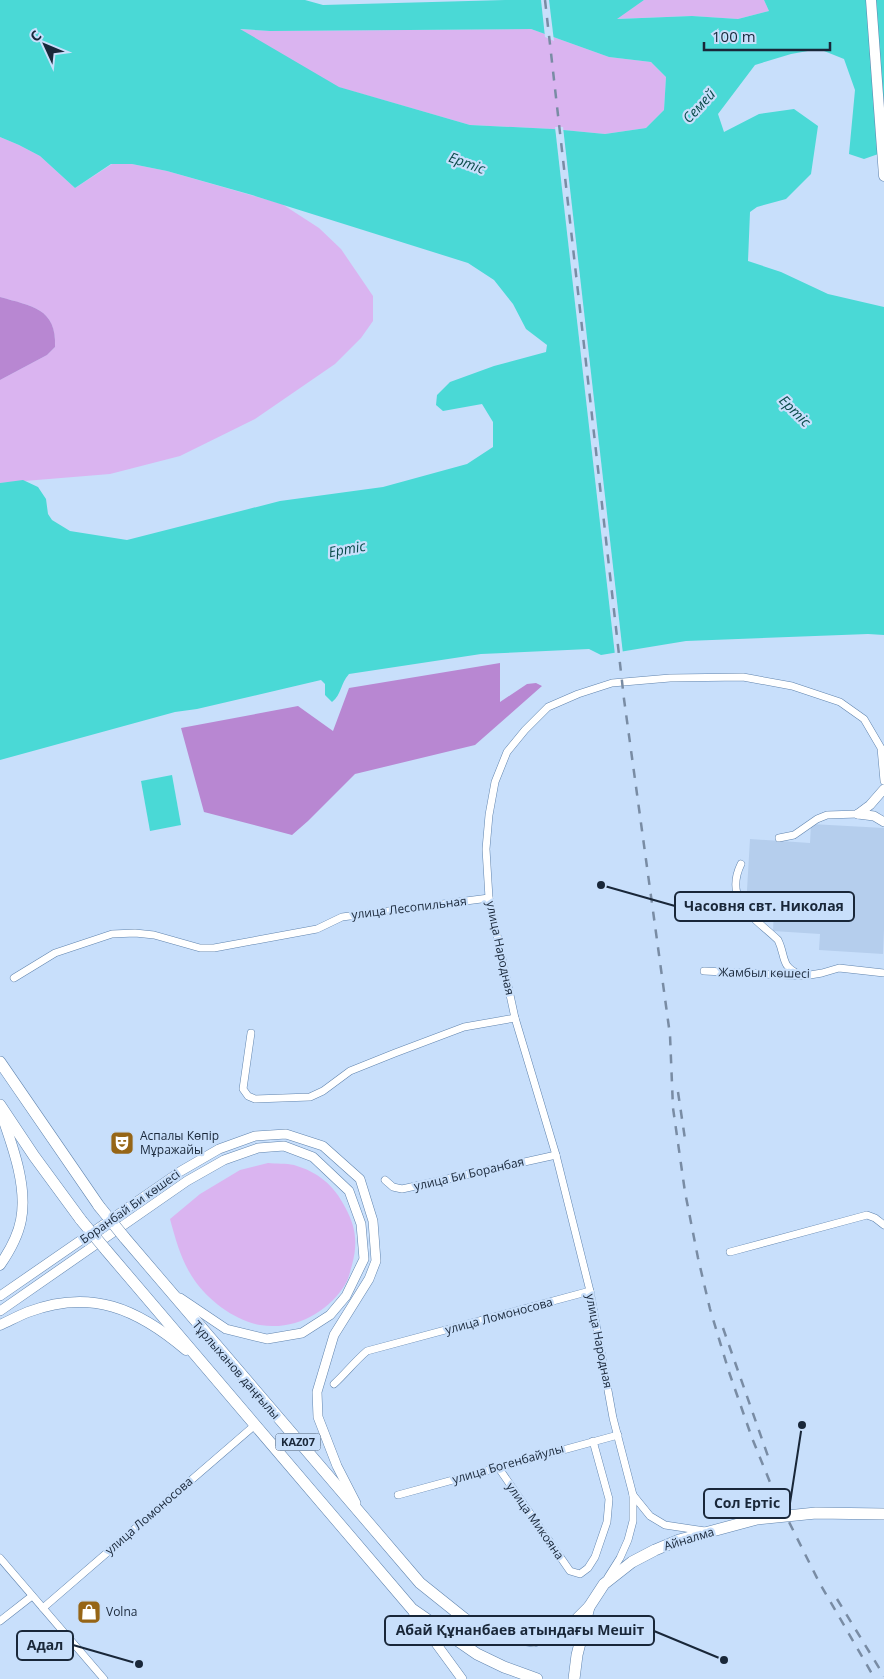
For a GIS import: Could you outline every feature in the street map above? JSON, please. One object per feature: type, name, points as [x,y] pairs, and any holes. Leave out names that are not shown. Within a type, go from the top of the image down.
[{"type":"highway","name":"Тұрлыханов даңғылы","points":[[0,1062],[99,1206],[167,1289],[420,1583],[465,1619],[486,1632],[512,1638],[534,1641],[562,1634],[589,1607]]},
{"type":"highway","name":"Тұрлыханов даңғылы","points":[[0,1105],[34,1156],[81,1220],[412,1610],[477,1654],[504,1668],[537,1679]]},
{"type":"highway","name":"Айналма","points":[[574,1679],[576,1655],[589,1607],[604,1584],[632,1562],[679,1540],[757,1519],[806,1514],[884,1514]]},
{"type":"main road","points":[[871,0],[884,176]]},
{"type":"main road","points":[[858,814],[870,805],[884,790]]},
{"type":"main road","points":[[858,814],[874,816],[884,822]]},
{"type":"main road","points":[[0,1110],[13,1148],[22,1187],[22,1220],[11,1249],[0,1265]]},
{"type":"main road","name":"Боранбай Би көшесі","points":[[0,1296],[181,1171],[219,1150],[255,1136],[286,1134],[323,1146],[360,1179],[373,1222],[376,1261],[369,1279],[334,1335],[317,1392],[318,1417],[337,1466],[364,1519]]},
{"type":"main road","name":"Боранбай Би көшесі","points":[[0,1311],[188,1181],[224,1160],[258,1148],[284,1146],[313,1157],[349,1191],[361,1224],[364,1258],[358,1275],[346,1296],[330,1315],[302,1332],[266,1339],[226,1329],[167,1289]]},
{"type":"main road","points":[[0,1325],[28,1312],[59,1303],[88,1301],[116,1307],[140,1317],[167,1334],[205,1366]]},
{"type":"main road","points":[[412,1610],[462,1679]]},
{"type":"street","name":"улица Народная","points":[[604,1584],[620,1558],[628,1540],[633,1521],[633,1494],[618,1435],[590,1291],[556,1155],[515,1018],[489,898],[486,849],[488,815],[495,782],[507,752],[548,706],[612,683],[670,678],[743,677],[792,686],[840,702],[864,719],[881,748],[884,782]]},
{"type":"street","points":[[779,838],[794,835],[827,815],[858,814]]},
{"type":"street","points":[[741,864],[735,888],[742,907],[778,940],[785,964],[792,971],[804,976]]},
{"type":"street","name":"улица Лесопильная","points":[[14,978],[55,953],[112,934],[135,933],[154,935],[200,948],[214,948],[317,929],[342,917],[489,898]]},
{"type":"street","name":"Жамбыл көшесі","points":[[704,971],[804,976],[838,968],[884,973]]},
{"type":"street","points":[[251,1032],[244,1089],[248,1096],[256,1099],[310,1097],[323,1091],[350,1070],[464,1027],[515,1018]]},
{"type":"street","name":"улица Би Боранбая","points":[[385,1180],[393,1187],[402,1189],[556,1155]]},
{"type":"street","points":[[730,1252],[867,1215],[884,1225]]},
{"type":"street","name":"улица Ломоносова","points":[[334,1384],[368,1351],[590,1291]]},
{"type":"street","name":"улица Ломоносова","points":[[43,1608],[255,1425]]},
{"type":"street","name":"улица Богенбайулы","points":[[398,1495],[618,1435]]},
{"type":"street","name":"улица Микояна","points":[[498,1467],[570,1571],[580,1574],[588,1568],[595,1557],[607,1522],[609,1499],[593,1441]]},
{"type":"street","points":[[633,1494],[650,1516],[665,1525],[709,1532]]},
{"type":"street","points":[[0,1558],[104,1679]]},
{"type":"street","points":[[0,1621],[32,1596]]},
{"type":"shaded area","points":[[644,0],[764,0],[769,11],[738,19],[692,16],[615,19]]},
{"type":"shaded area","points":[[238,29],[270,31],[531,29],[609,57],[651,62],[666,77],[664,110],[646,128],[605,134],[553,129],[470,125],[338,87]]},
{"type":"shaded area","points":[[0,137],[40,156],[75,188],[112,164],[132,164],[167,171],[282,204],[319,228],[341,249],[373,296],[373,321],[361,338],[335,364],[255,419],[180,456],[110,474],[0,483],[0,380],[47,355],[55,347],[52,324],[47,316],[32,306],[0,297]]},
{"type":"shaded area","points":[[0,297],[32,306],[47,316],[52,324],[55,347],[47,355],[0,380]]},
{"type":"shaded area","points":[[500,663],[500,702],[527,684],[536,683],[542,686],[475,745],[355,774],[292,835],[204,812],[181,728],[298,706],[333,731],[349,688]]},
{"type":"shaded area","points":[[811,824],[884,828],[883,954],[819,950],[820,934],[773,931],[774,909],[746,907],[750,839],[810,843]]},
{"type":"shaded area","points":[[268,1163],[294,1165],[311,1171],[324,1180],[341,1199],[349,1214],[355,1235],[354,1257],[348,1279],[330,1303],[321,1311],[298,1322],[273,1326],[251,1323],[233,1315],[208,1296],[186,1267],[170,1219],[200,1194],[240,1170]]},
{"type":"water","points":[[0,0],[305,0],[323,5],[505,0],[644,0],[617,19],[692,16],[738,19],[769,11],[764,0],[884,0],[884,152],[864,159],[849,154],[855,90],[844,59],[819,49],[791,54],[755,65],[718,114],[724,132],[759,114],[794,109],[818,126],[811,174],[786,199],[757,207],[750,212],[748,261],[781,272],[828,294],[884,307],[884,635],[686,641],[601,655],[589,649],[481,654],[349,674],[338,696],[332,702],[325,695],[325,684],[321,680],[197,709],[175,712],[0,760],[0,483],[23,480],[38,487],[46,499],[48,514],[52,520],[70,531],[127,540],[280,501],[383,487],[467,464],[493,447],[493,422],[482,404],[443,411],[436,405],[437,395],[450,382],[494,366],[546,352],[547,345],[526,329],[513,304],[494,280],[468,263],[252,195],[167,171],[132,164],[111,164],[75,188],[40,156],[0,137]],"holes":[[[240,29],[270,31],[531,29],[609,57],[651,62],[666,77],[664,110],[646,128],[605,134],[553,129],[470,125],[339,87]]]},
{"type":"water","points":[[172,775],[181,825],[150,831],[141,781]]},
{"type":"pier","points":[[541,0],[549,0],[554,41],[545,37]]},
{"type":"pier","points":[[555,127],[563,127],[623,654],[615,655]]},
{"type":"railway","points":[[545,0],[624,699],[670,1035],[673,1108],[685,1192],[710,1309],[752,1438],[774,1492],[819,1582],[875,1679]]},
{"type":"railway","points":[[678,1092],[685,1139]]},
{"type":"railway","points":[[723,1328],[770,1462]]},
{"type":"railway","points":[[837,1599],[884,1676]]},
{"type":"place","name":"Часовня свт. Николая","points":[[601,885]]},
{"type":"place","name":"Аспалы Көпір Мұражайы","points":[[122,1143]]},
{"type":"place","name":"Сол Ертіс","points":[[802,1425]]},
{"type":"place","name":"Volna","points":[[89,1612]]},
{"type":"place","name":"Абай Құнанбаев атындағы Мешіт","points":[[724,1660]]},
{"type":"place","name":"Адал","points":[[139,1664]]},
{"type":"water label","name":"Семей","points":[[699,106]]},
{"type":"water label","name":"Ертіс","points":[[467,163]]},
{"type":"water label","name":"Ертіс","points":[[795,411]]},
{"type":"water label","name":"Ертіс","points":[[347,549]]}]
